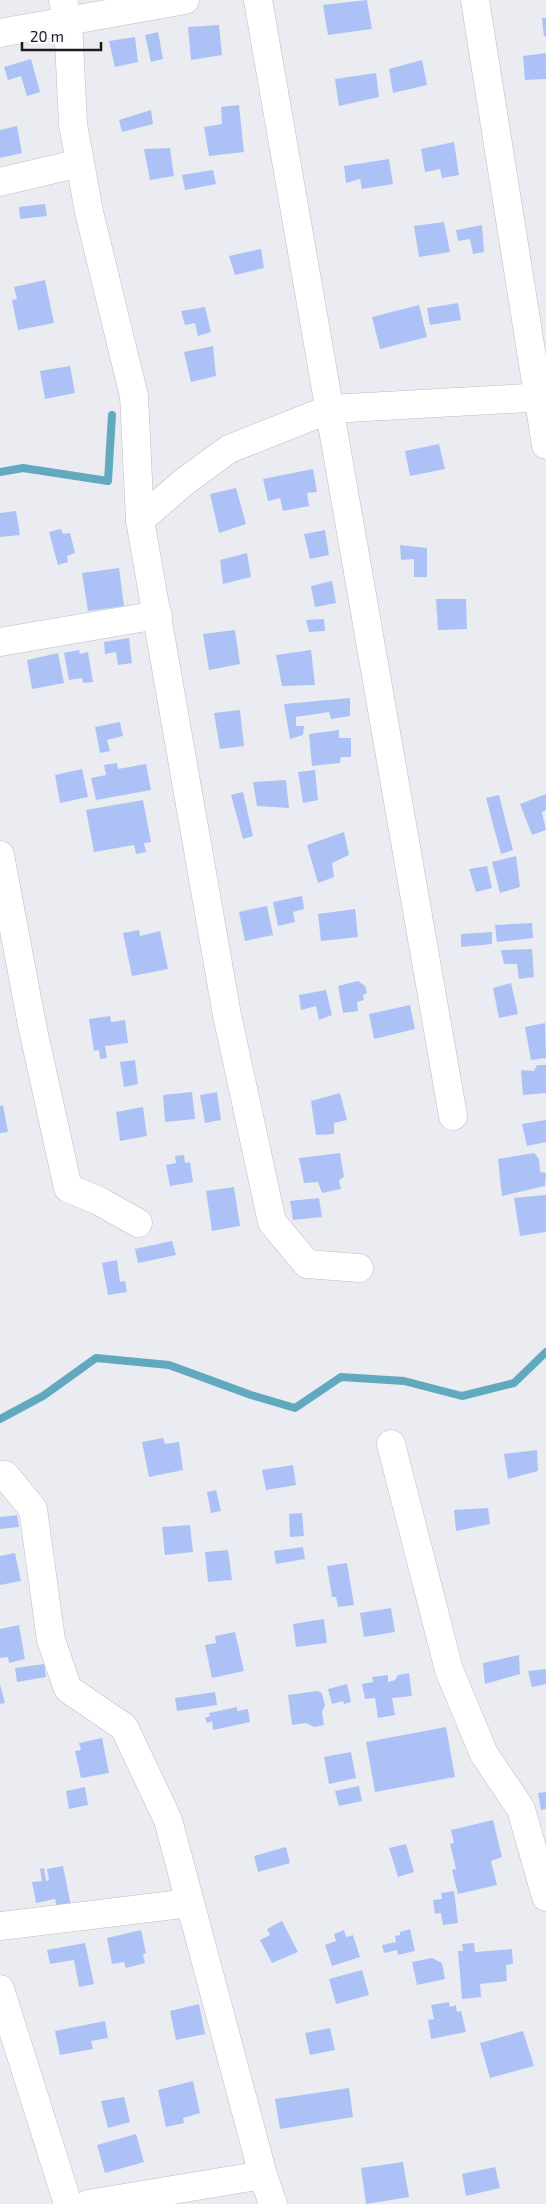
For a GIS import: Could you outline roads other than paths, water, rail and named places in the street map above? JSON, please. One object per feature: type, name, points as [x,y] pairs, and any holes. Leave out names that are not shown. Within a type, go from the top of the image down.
[{"type":"street","points":[[0,33],[66,11],[184,0]]},
{"type":"street","points":[[258,0],[454,1116]]},
{"type":"street","points":[[475,0],[542,397],[546,446]]},
{"type":"street","points":[[66,11],[73,124],[88,212],[134,396],[140,520],[227,1015],[272,1222],[307,1264],[359,1268]]},
{"type":"street","points":[[0,182],[80,163]]},
{"type":"street","points":[[140,520],[184,482],[229,449],[330,410],[542,397]]},
{"type":"street","points":[[0,642],[158,615]]},
{"type":"street","points":[[0,855],[32,1025],[68,1188],[100,1201],[138,1223]]},
{"type":"street","points":[[391,1444],[449,1670],[484,1754],[521,1810],[546,1897]]},
{"type":"street","points":[[0,1475],[5,1475],[33,1509],[51,1640],[68,1689],[124,1727],[168,1820],[264,2175],[274,2204]]},
{"type":"street","points":[[0,1926],[190,1903]]},
{"type":"street","points":[[0,1989],[68,2204]]},
{"type":"street","points":[[88,2204],[264,2175]]},
{"type":"waterway","points":[[0,472],[23,468],[108,481],[112,415]]},
{"type":"waterway","points":[[0,1419],[43,1396],[96,1358],[169,1365],[251,1395],[295,1408],[341,1377],[404,1381],[462,1396],[514,1383],[546,1352]]}]
